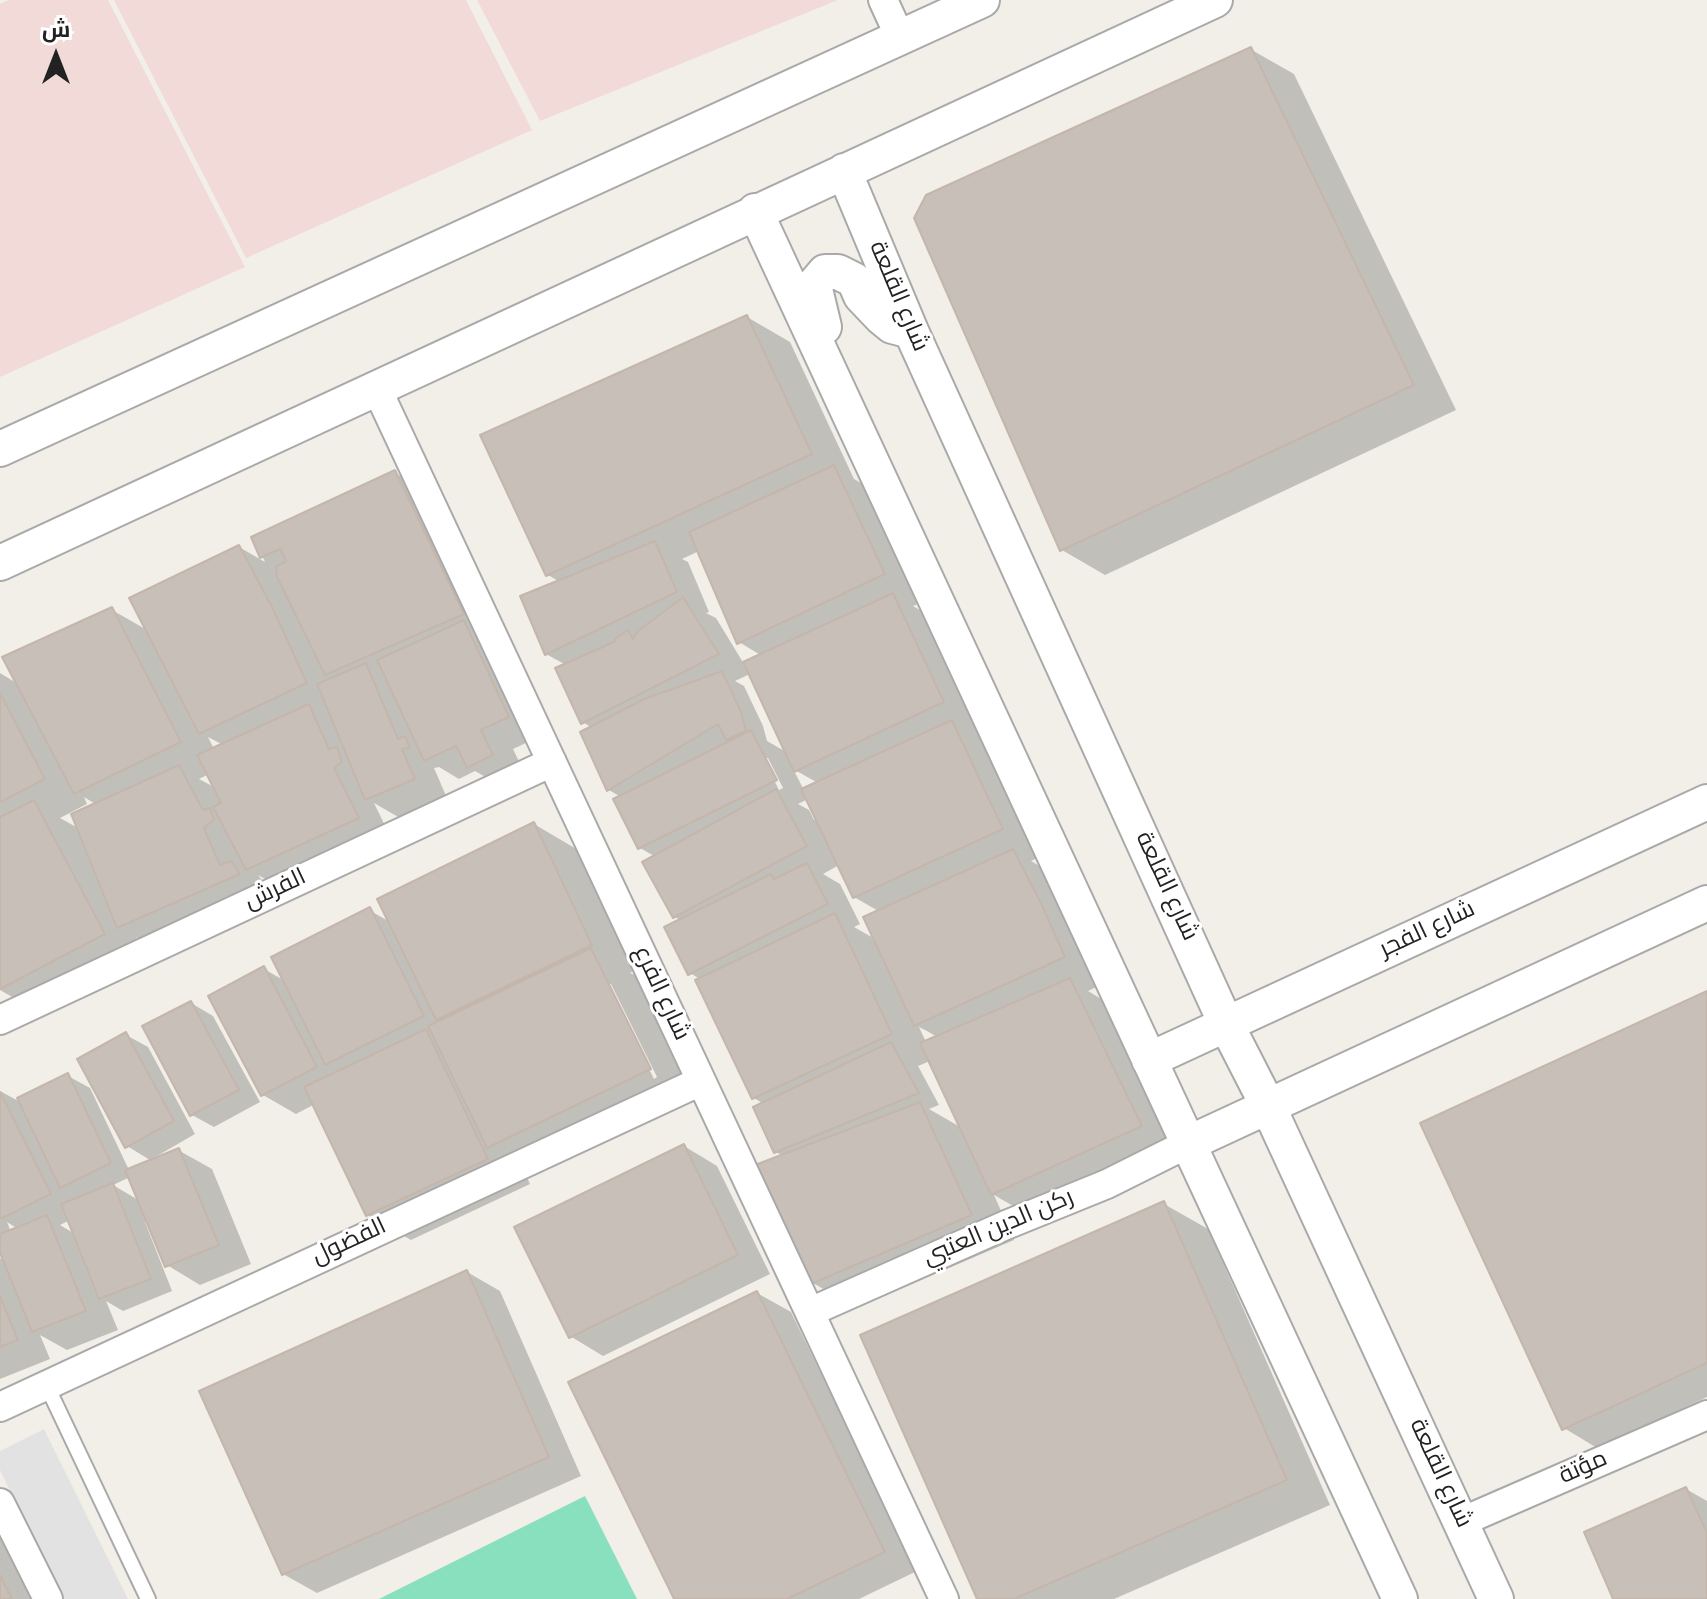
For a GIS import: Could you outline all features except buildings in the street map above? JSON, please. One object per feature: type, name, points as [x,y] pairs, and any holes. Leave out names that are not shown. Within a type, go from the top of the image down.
[{"type":"street","points":[[883,0],[900,37]]},
{"type":"street","points":[[0,449],[982,0]]},
{"type":"street","points":[[0,563],[1215,0]]},
{"type":"street","name":"شارع القلعة","points":[[844,171],[911,331],[1226,1024],[1268,1106],[1496,1599]]},
{"type":"street","points":[[755,211],[1400,1599]]},
{"type":"street","points":[[827,366],[824,324],[814,285],[825,272],[838,272],[854,280],[861,296],[881,317],[892,326],[911,331]]},
{"type":"street","name":"شارع الفرع","points":[[377,389],[941,1598]]},
{"type":"street","name":"الفرش","points":[[0,1020],[552,762]]},
{"type":"street","name":"شارع الفجر","points":[[1149,1060],[1707,802]]},
{"type":"street","points":[[1187,1144],[1707,903]]},
{"type":"street","name":"الفضول","points":[[0,1407],[701,1081]]},
{"type":"street","name":"ركن الدين العتبي","points":[[810,1312],[1107,1184],[1187,1144]]},
{"type":"street","name":"مؤتة","points":[[1461,1522],[1707,1415]]},
{"type":"street","points":[[0,1503],[48,1599]]},
{"type":"lane","points":[[46,1384],[148,1599]]},
{"type":"shaded area","points":[[9,0],[108,0],[245,267],[0,377],[0,4]]},
{"type":"shaded area","points":[[114,0],[466,0],[532,130],[246,258]]},
{"type":"shaded area","points":[[477,0],[838,0],[540,121]]},
{"type":"shaded area","points":[[44,1429],[128,1599],[63,1599],[0,1470],[0,1451]]},
{"type":"green space","points":[[585,1496],[637,1599],[379,1599]]}]
